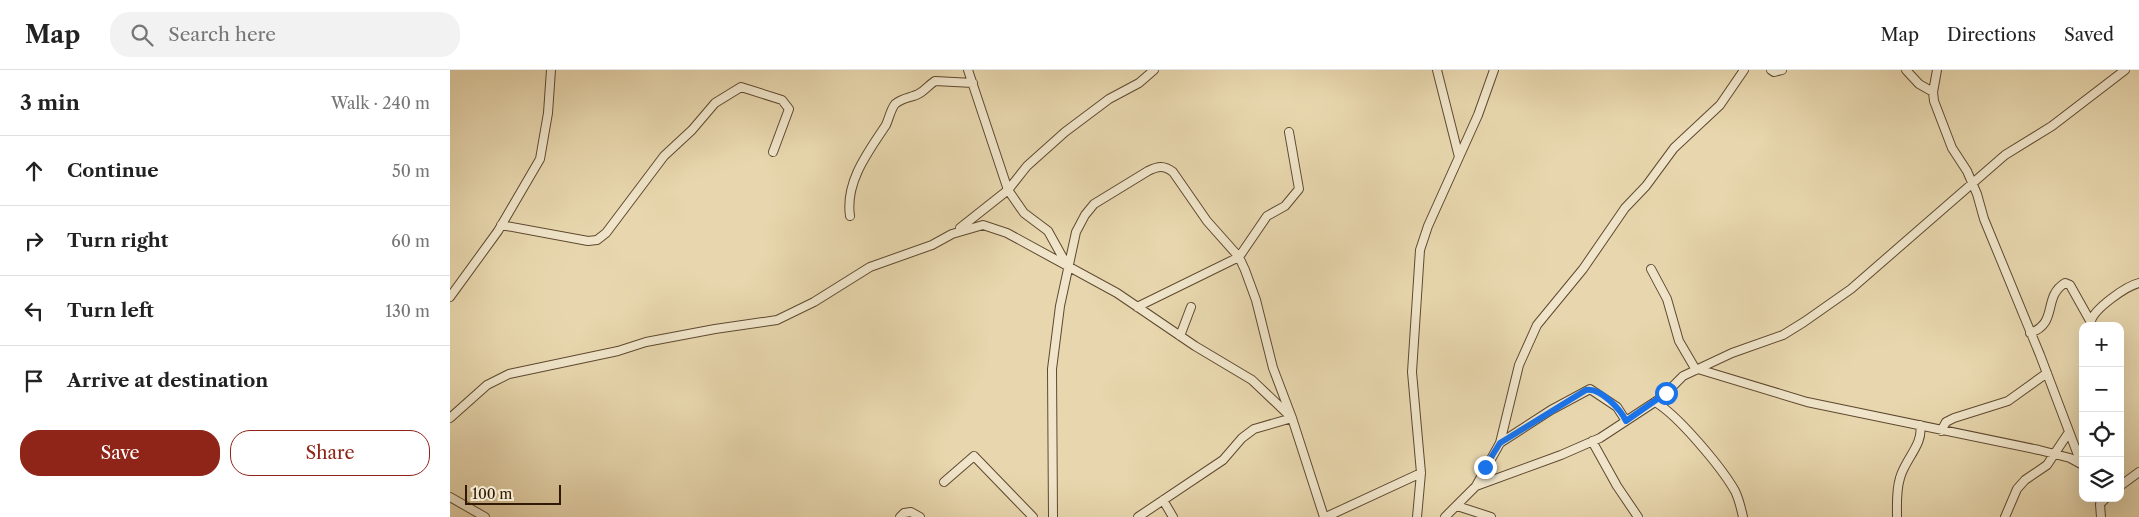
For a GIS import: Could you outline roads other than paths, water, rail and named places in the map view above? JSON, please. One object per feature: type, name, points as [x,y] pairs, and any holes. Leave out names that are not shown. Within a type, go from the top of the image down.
[{"type":"street","points":[[450,297],[501,225],[540,159],[548,114],[552,70]]},
{"type":"street","points":[[968,70],[1008,190],[1024,213],[1048,231],[1068,267]]},
{"type":"street","points":[[450,418],[487,385],[509,374],[618,351],[646,342],[777,320],[814,302],[870,266],[932,245],[952,234],[1008,190],[1027,166],[1065,132],[1109,99],[1139,83],[1154,70]]},
{"type":"street","points":[[1437,70],[1459,156]]},
{"type":"street","points":[[1417,517],[1421,473],[1412,372],[1420,250],[1428,226],[1494,70]]},
{"type":"street","points":[[1445,517],[1476,486],[1500,443],[1519,365],[1537,325],[1583,269],[1625,208],[1646,186],[1674,148],[1720,105],[1744,70]]},
{"type":"street","points":[[1771,70],[1774,72],[1782,70]]},
{"type":"street","points":[[1906,70],[1919,84],[1933,92]]},
{"type":"street","points":[[1937,70],[1933,92],[1934,101],[1952,148],[1972,182],[1984,220],[1997,246],[2079,457]]},
{"type":"street","points":[[1476,486],[1592,441],[1655,402],[1680,378],[1752,344],[1787,333],[1827,307],[1855,285],[1972,182],[2011,151],[2052,126],[2125,70]]},
{"type":"street","points":[[850,216],[850,196],[853,184],[866,153],[886,124],[894,106],[906,97],[918,94],[935,81],[973,83]]},
{"type":"street","points":[[501,225],[578,239],[597,240],[606,233],[664,156],[692,130],[715,103],[741,87],[782,100],[789,109],[773,152]]},
{"type":"street","points":[[1137,307],[1239,256],[1267,216],[1285,206],[1299,189],[1289,132]]},
{"type":"street","points":[[1053,517],[1052,369],[1058,316],[1076,232],[1084,215],[1094,204],[1157,166],[1166,166],[1173,172],[1207,221],[1239,256],[1256,300],[1273,368],[1325,517],[1421,473]]},
{"type":"street","points":[[952,234],[983,224],[995,228],[1068,267],[1087,275],[1180,336],[1252,380],[1292,418]]},
{"type":"street","points":[[1651,269],[1667,299],[1679,341],[1697,369],[1797,400],[2055,454],[2079,463]]},
{"type":"street","points":[[2092,322],[2098,309],[2139,282]]},
{"type":"street","points":[[2030,333],[2038,330],[2046,322],[2052,297],[2065,283],[2070,285],[2091,322]]},
{"type":"street","points":[[1180,336],[1190,307]]},
{"type":"street","points":[[1941,430],[1946,422],[1954,418],[2008,401],[2047,372]]},
{"type":"street","points":[[1500,443],[1551,410],[1590,389],[1617,407],[1626,421]]},
{"type":"street","points":[[1655,402],[1673,416],[1717,466],[1735,492],[1743,517]]},
{"type":"street","points":[[1138,517],[1223,460],[1242,438],[1254,429],[1292,418]]},
{"type":"street","points":[[1897,517],[1898,483],[1908,458],[1921,440],[1920,426]]},
{"type":"street","points":[[2005,517],[2014,494],[2021,484],[2047,465],[2069,432]]},
{"type":"street","points":[[1592,441],[1617,486],[1638,517]]},
{"type":"street","points":[[944,482],[974,456],[1033,517]]},
{"type":"street","points":[[2124,483],[2139,472]]},
{"type":"street","points":[[450,497],[485,517]]},
{"type":"street","points":[[1163,500],[1173,517]]},
{"type":"street","points":[[2101,517],[2102,502]]},
{"type":"street","points":[[1457,506],[1491,517]]},
{"type":"street","points":[[900,517],[904,513],[910,512],[920,517]]}]
